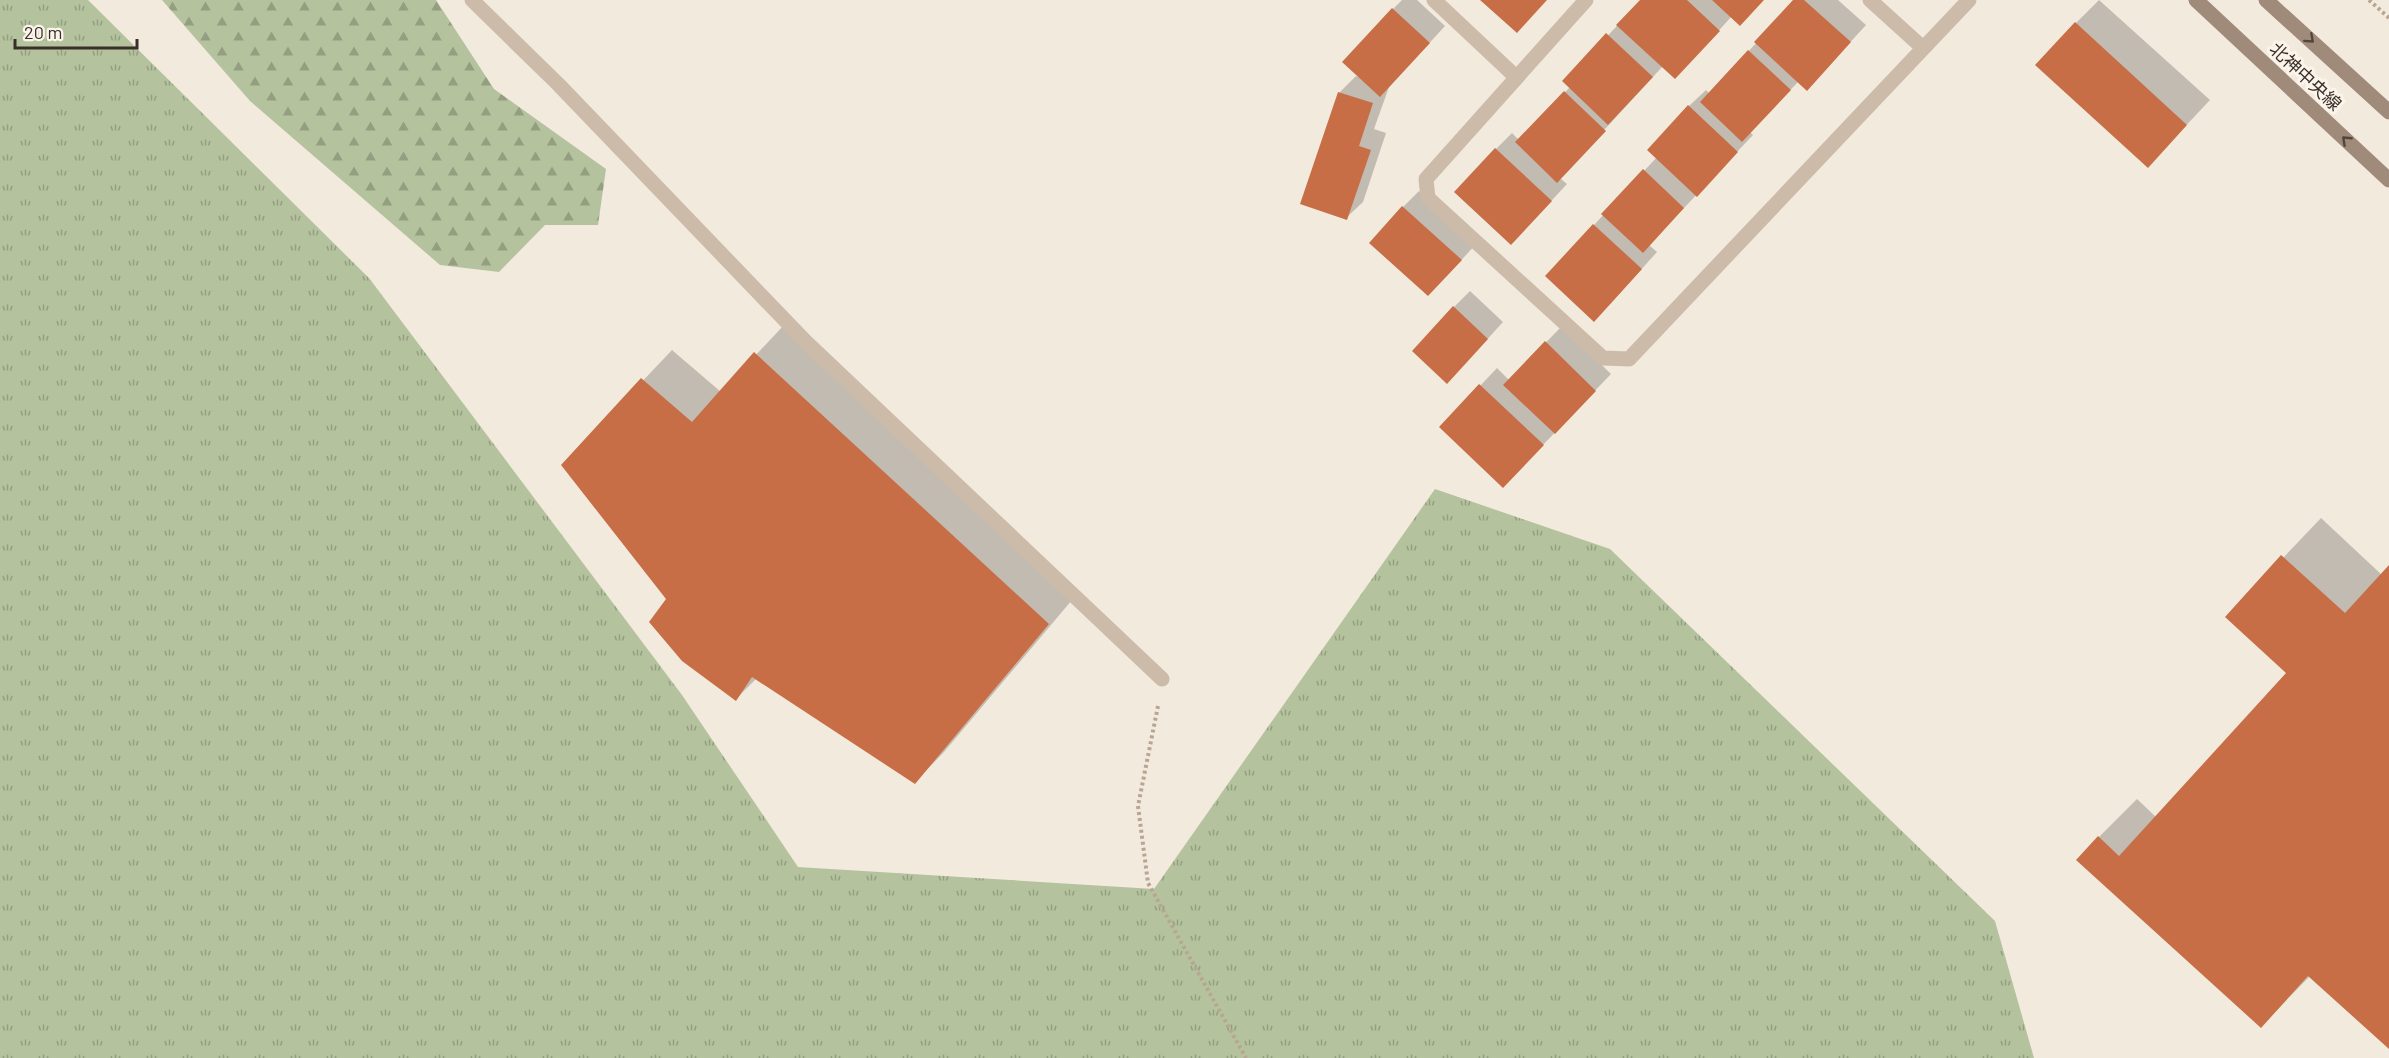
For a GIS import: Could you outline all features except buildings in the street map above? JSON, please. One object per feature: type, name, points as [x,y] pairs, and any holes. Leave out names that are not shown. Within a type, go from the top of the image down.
[{"type":"street","points":[[472,0],[558,84],[805,341],[1162,680]]},
{"type":"street","points":[[1434,0],[1516,77]]},
{"type":"street","points":[[1586,0],[1426,179],[1428,198],[1603,358],[1629,359],[1969,0]]},
{"type":"street","points":[[1870,0],[1923,48]]},
{"type":"street","name":"北神中央線","points":[[2196,0],[2389,180]]},
{"type":"street","points":[[2266,0],[2389,112]]},
{"type":"path","points":[[2369,0],[2389,18]]},
{"type":"path","points":[[1162,680],[1138,806],[1148,883],[1246,1058]]},
{"type":"green space","points":[[0,0],[88,0],[369,278],[682,695],[798,867],[1154,889],[1435,489],[1610,549],[1995,921],[2034,1058],[0,1058]]},
{"type":"green space","points":[[162,0],[436,0],[494,89],[606,169],[598,225],[545,225],[499,272],[440,265],[250,101]]}]
